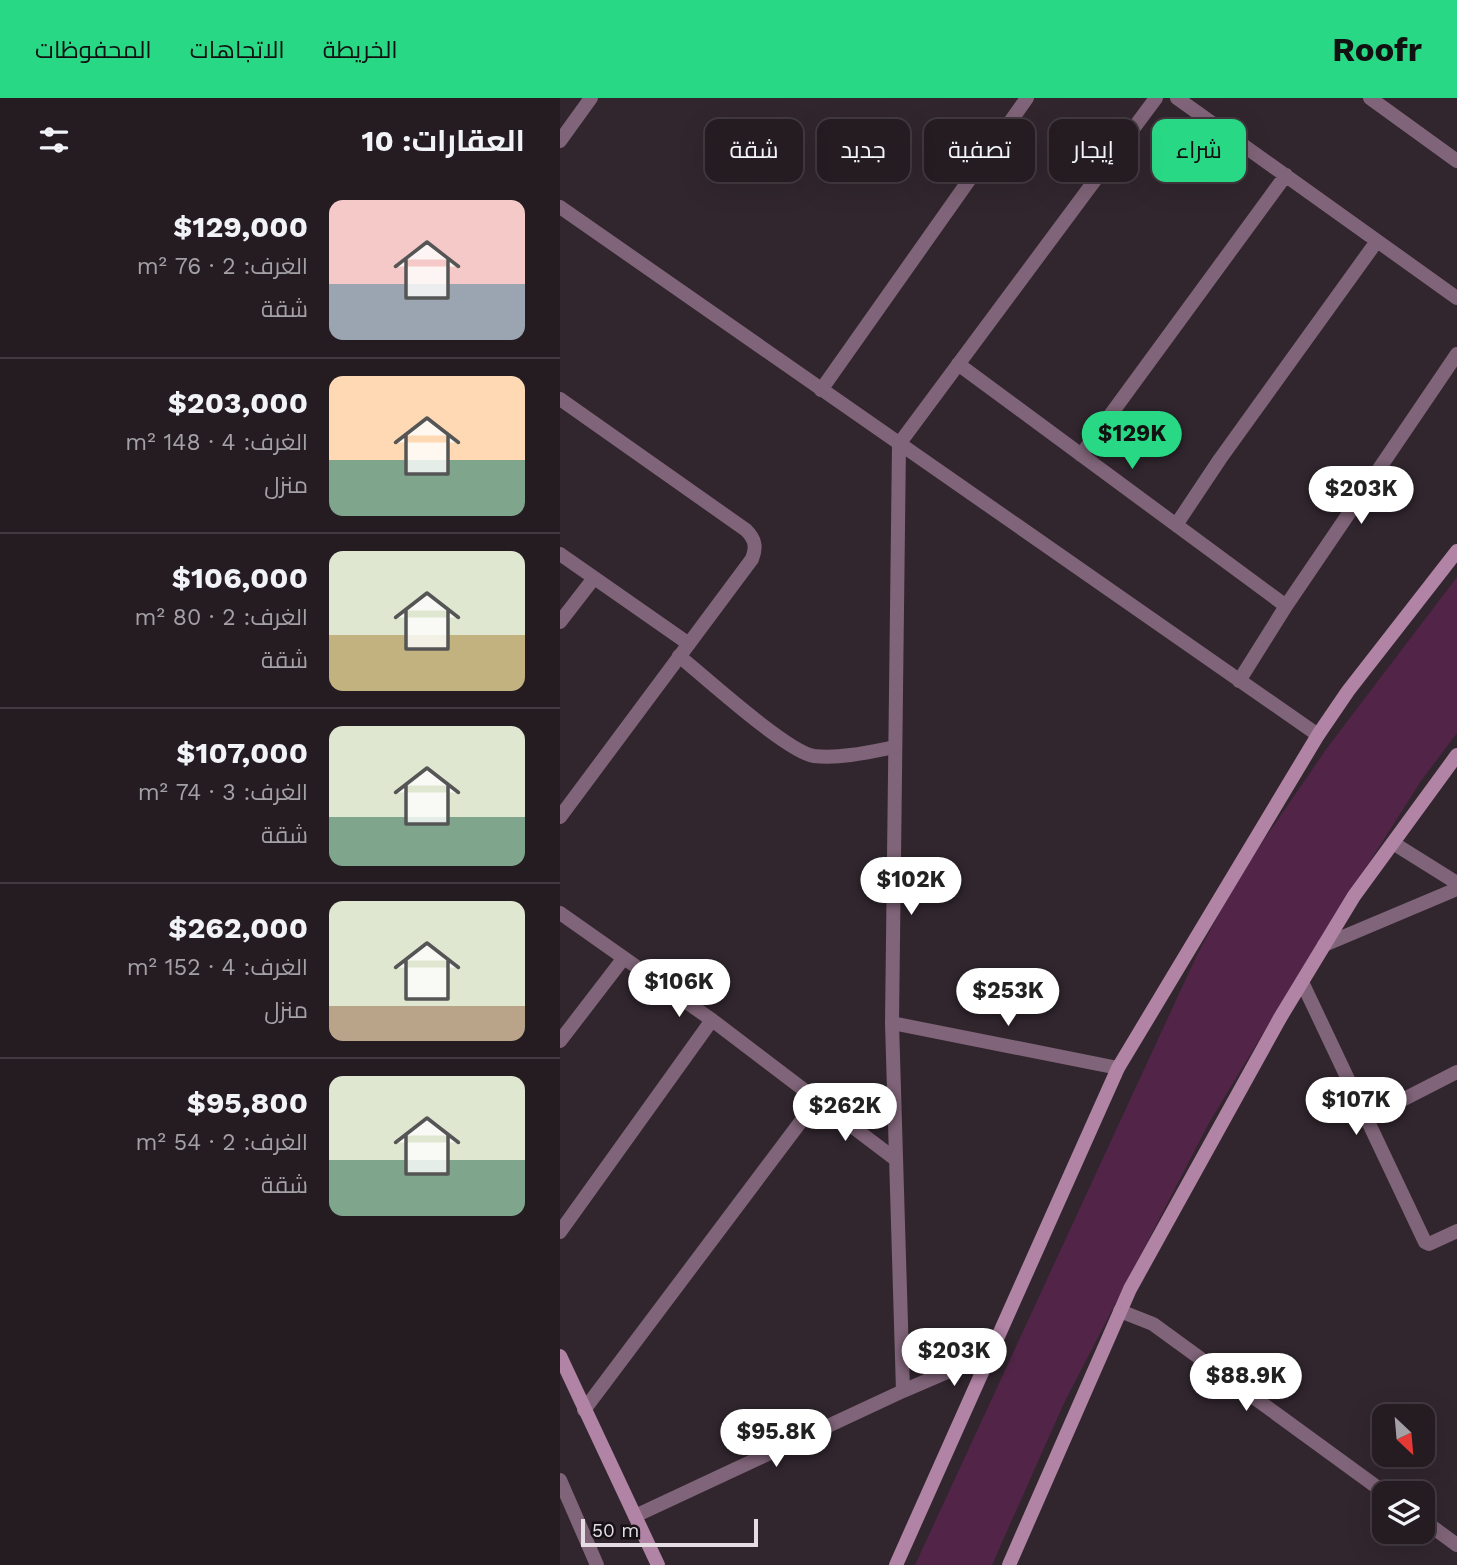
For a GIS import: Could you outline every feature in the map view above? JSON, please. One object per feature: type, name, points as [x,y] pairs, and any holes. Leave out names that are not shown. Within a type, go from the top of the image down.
[{"type":"street","points":[[560,141],[591,98]]},
{"type":"street","points":[[821,390],[1027,98]]},
{"type":"street","points":[[903,1391],[892,1023],[899,444],[1156,98]]},
{"type":"street","points":[[1177,98],[1457,298]]},
{"type":"street","points":[[1370,98],[1457,161]]},
{"type":"street","points":[[1081,455],[1286,175]]},
{"type":"street","points":[[560,208],[1318,736]]},
{"type":"street","points":[[1176,524],[1377,241]]},
{"type":"street","points":[[1239,681],[1286,606],[1457,354]]},
{"type":"street","points":[[958,364],[1286,606]]},
{"type":"street","points":[[560,399],[752,536],[755,551],[752,559],[560,817]]},
{"type":"street","points":[[896,1565],[1118,1068],[1318,736],[1348,691],[1457,551]]},
{"type":"street","points":[[560,554],[689,644]]},
{"type":"street","points":[[560,622],[594,578]]},
{"type":"street","points":[[679,656],[800,751],[829,755],[895,747]]},
{"type":"street","points":[[1009,1565],[1130,1289],[1302,982],[1354,896],[1457,755]]},
{"type":"street","points":[[1393,843],[1457,883]]},
{"type":"street","points":[[1324,945],[1457,888]]},
{"type":"street","points":[[560,913],[712,1020],[895,1159]]},
{"type":"street","points":[[560,1041],[623,959]]},
{"type":"street","points":[[1302,982],[1424,1242],[1429,1244],[1457,1231]]},
{"type":"street","points":[[560,1232],[712,1020]]},
{"type":"street","points":[[892,1023],[1118,1068]]},
{"type":"street","points":[[1367,1118],[1457,1072]]},
{"type":"street","points":[[584,1410],[817,1100]]},
{"type":"street","points":[[1120,1311],[1153,1324],[1372,1484]]},
{"type":"street","points":[[635,1516],[991,1353]]},
{"type":"street","points":[[560,1356],[658,1565]]},
{"type":"street","points":[[560,1480],[597,1565]]},
{"type":"street","points":[[1435,1529],[1457,1545]]},
{"type":"shaded area","points":[[1457,577],[1457,733],[1421,781],[1313,951],[1209,1123],[1064,1403],[992,1565],[915,1565],[1196,957],[1239,876],[1327,748]]}]
